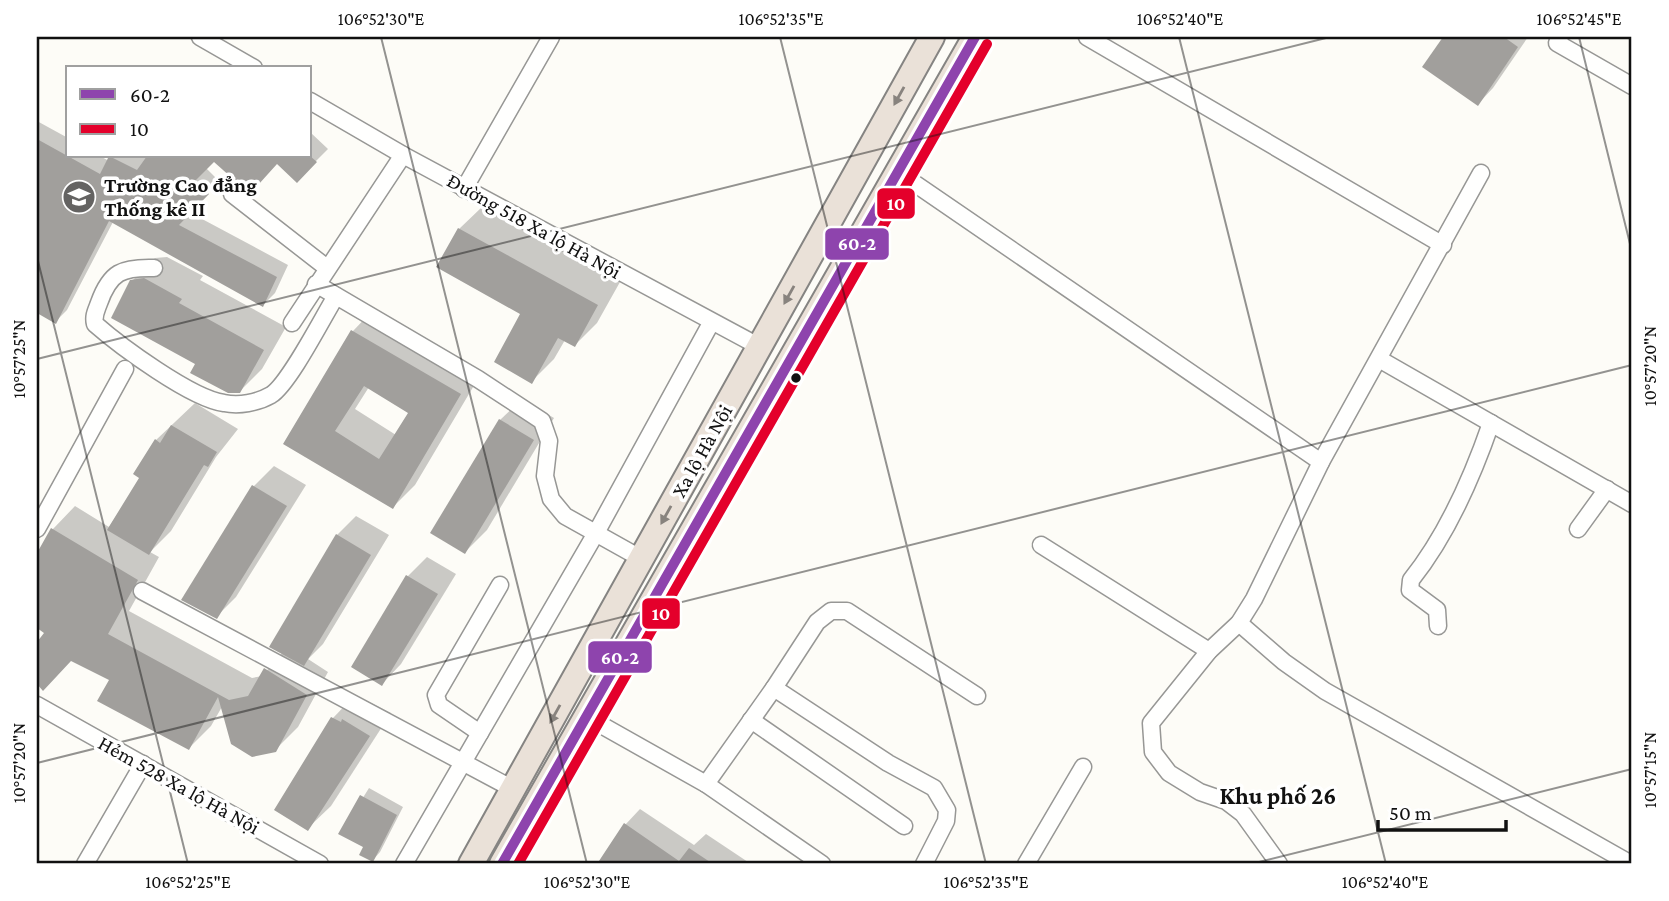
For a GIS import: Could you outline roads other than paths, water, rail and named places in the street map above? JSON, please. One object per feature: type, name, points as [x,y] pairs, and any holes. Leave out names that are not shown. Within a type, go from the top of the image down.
[{"type":"highway","name":"Xa lộ Hà Nội","points":[[471,864],[932,37]]},
{"type":"highway","name":"Xa lộ Hà Nội","points":[[502,864],[975,37]]},
{"type":"street","points":[[464,188],[551,37]]},
{"type":"street","points":[[1087,37],[1443,245]]},
{"type":"street","points":[[210,39],[251,66]]},
{"type":"street","points":[[1554,39],[1632,86]]},
{"type":"street","name":"Đường 518 Xa lộ Hà Nội","points":[[312,102],[403,155],[760,347]]},
{"type":"street","points":[[292,323],[403,155]]},
{"type":"street","points":[[898,172],[1321,462]]},
{"type":"street","points":[[1279,864],[1243,814],[1226,800],[1200,792],[1169,773],[1153,752],[1151,723],[1209,651],[1239,623],[1254,599],[1321,462],[1481,173]]},
{"type":"street","points":[[232,194],[327,268]]},
{"type":"street","points":[[154,268],[132,268],[115,275],[106,285],[94,317],[95,324],[147,363],[222,403],[246,404],[273,394],[295,364],[336,296]]},
{"type":"street","points":[[316,284],[478,379],[542,421],[549,441],[545,476],[551,499],[565,516],[642,559]]},
{"type":"street","points":[[404,864],[596,533],[711,323]]},
{"type":"street","points":[[1379,359],[1632,504]]},
{"type":"street","points":[[37,529],[125,369]]},
{"type":"street","points":[[1438,626],[1437,610],[1410,590],[1411,580],[1447,523],[1478,461],[1491,423]]},
{"type":"street","points":[[1578,529],[1607,489]]},
{"type":"street","points":[[1041,545],[1209,651]]},
{"type":"street","points":[[480,733],[439,705],[436,695],[500,585]]},
{"type":"street","points":[[142,591],[513,789]]},
{"type":"street","points":[[706,783],[775,688],[817,622],[831,611],[847,611],[977,696]]},
{"type":"street","points":[[1239,623],[1284,662],[1325,691],[1631,864]]},
{"type":"street","points":[[775,688],[888,763],[933,788],[947,810],[946,821],[924,864]]},
{"type":"street","name":"Hẻm 528 Xa lộ Hà Nội","points":[[37,705],[320,864]]},
{"type":"street","points":[[587,717],[706,783],[822,864]]},
{"type":"street","points":[[751,720],[904,827]]},
{"type":"street","points":[[85,864],[143,764]]},
{"type":"street","points":[[1026,864],[1083,767]]},
{"type":"place","name":"Trường Cao đẳng Thống kê II","points":[[79,197]]},
{"type":"district","name":"Khu phố 26","points":[[1278,796]]}]
